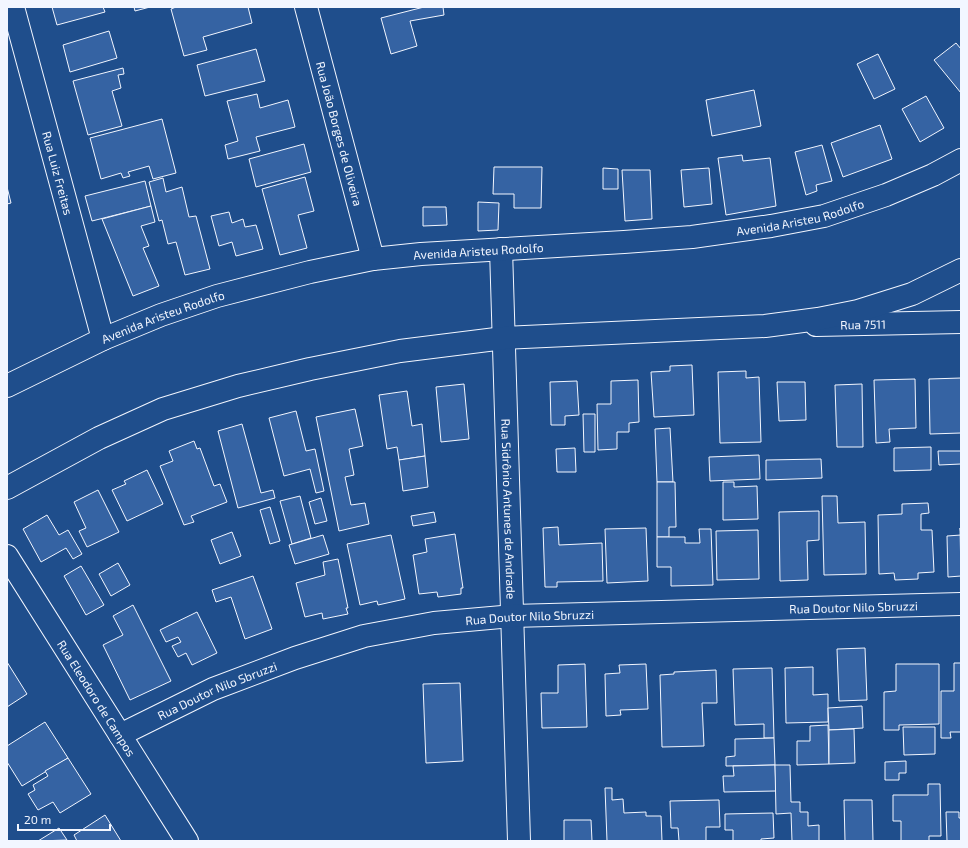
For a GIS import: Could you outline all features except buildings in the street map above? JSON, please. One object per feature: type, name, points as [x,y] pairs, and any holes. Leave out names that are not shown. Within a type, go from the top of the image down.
[{"type":"street","name":"Rua Luiz Freitas","points":[[13,7],[103,338]]},
{"type":"street","name":"Rua João Borges de Oliveira","points":[[306,7],[373,259]]},
{"type":"street","name":"Avenida Aristeu Rodolfo","points":[[7,386],[103,338],[162,314],[217,296],[310,272],[373,259],[421,254],[692,237],[771,226],[824,216],[886,195],[933,176],[961,160]]},
{"type":"street","name":"Rua Sidrônio Antunes de Andrade","points":[[501,249],[519,841]]},
{"type":"street","points":[[7,488],[106,435],[163,409],[238,386],[310,369],[400,351],[504,338],[765,326],[818,319],[858,311],[912,294],[961,270]]},
{"type":"street","name":"Rua 7511","points":[[765,326],[961,322]]},
{"type":"street","name":"Rua Eleodoro de Campos","points":[[7,556],[187,841]]},
{"type":"street","name":"Rua Doutor Nilo Sbruzzi","points":[[120,735],[213,689],[295,658],[364,636],[434,623],[512,616],[961,604]]}]
